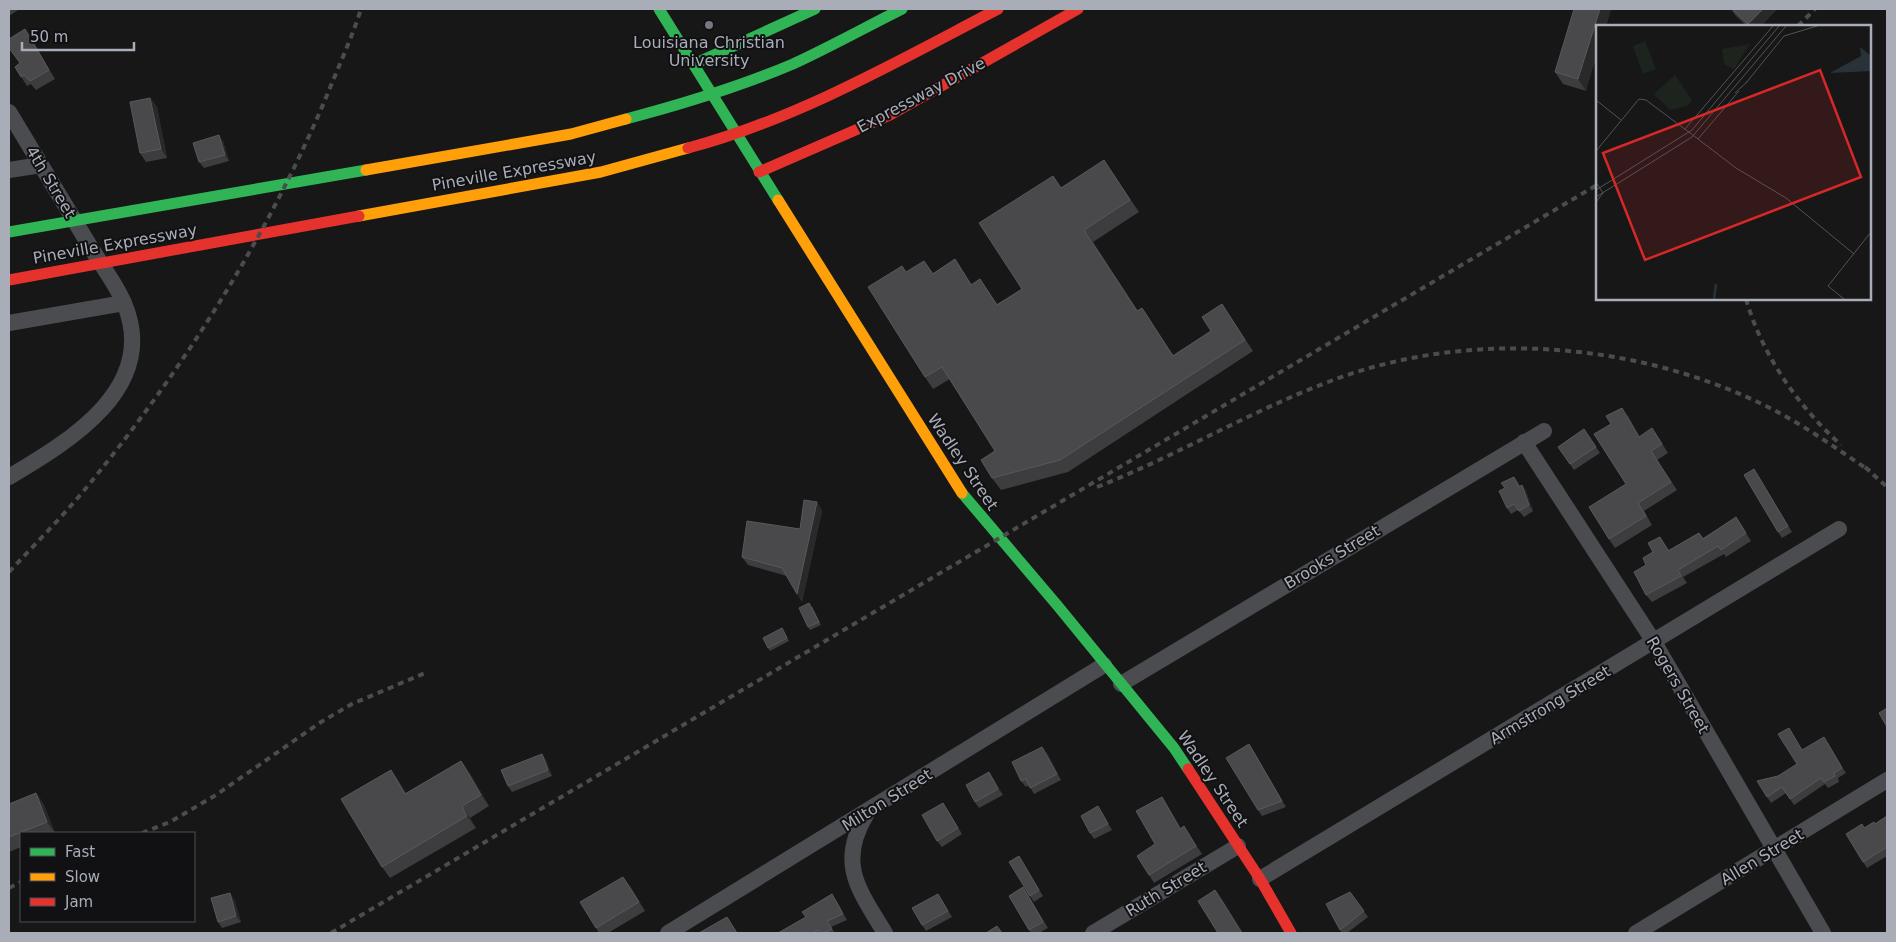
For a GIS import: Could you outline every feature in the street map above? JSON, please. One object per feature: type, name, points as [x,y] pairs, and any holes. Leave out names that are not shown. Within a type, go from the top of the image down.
[{"type":"main road","name":"Wadley Street","points":[[659,9],[759,172],[968,502],[1057,605],[1104,665],[1174,748],[1260,879],[1291,933]]},
{"type":"main road","points":[[694,64],[815,9]]},
{"type":"main road","name":"Pineville Expressway","points":[[9,232],[572,134],[685,104],[743,84],[794,63],[902,9]]},
{"type":"main road","name":"Pineville Expressway","points":[[9,280],[601,172],[719,140],[904,59],[998,9]]},
{"type":"main road","name":"Expressway Drive","points":[[759,172],[890,115],[1078,9]]},
{"type":"street","name":"4th Street","points":[[9,112],[124,304]]},
{"type":"street","points":[[9,170],[41,165]]},
{"type":"street","points":[[9,323],[124,304],[134,342],[127,369],[112,401],[89,423],[9,477]]},
{"type":"street","name":"Brooks Street","points":[[1121,684],[1544,431]]},
{"type":"street","name":"Rogers Street","points":[[1524,442],[1654,642],[1773,850],[1823,933]]},
{"type":"street","name":"Armstrong Street","points":[[1260,879],[1654,642],[1839,528]]},
{"type":"street","name":"Milton Street","points":[[668,933],[867,813],[1104,665]]},
{"type":"street","name":"Allen Street","points":[[1636,933],[1887,780]]},
{"type":"street","points":[[867,813],[852,845],[852,865],[858,886],[885,933]]},
{"type":"street","name":"Ruth Street","points":[[1093,933],[1238,846]]},
{"type":"building","points":[[1574,9],[1600,9],[1578,79],[1555,72]]},
{"type":"building","points":[[1732,9],[1763,9],[1748,24]]},
{"type":"building","points":[[25,29],[49,70],[30,81],[24,75],[21,77],[15,67],[20,63],[9,48],[9,39]]},
{"type":"building","points":[[150,98],[161,149],[140,153],[130,102]]},
{"type":"building","points":[[219,135],[225,155],[199,162],[193,143]]},
{"type":"building","points":[[1104,160],[1130,200],[1084,230],[1137,311],[1142,308],[1173,356],[1211,331],[1202,317],[1222,304],[1245,340],[1060,460],[992,478],[981,460],[995,451],[942,367],[925,377],[868,287],[902,266],[906,272],[924,261],[933,274],[955,259],[971,285],[980,279],[997,305],[1022,289],[979,223],[1053,176],[1061,188]]},
{"type":"building","points":[[1622,408],[1639,437],[1652,428],[1662,444],[1651,451],[1671,482],[1638,503],[1646,516],[1609,539],[1589,507],[1626,484],[1594,434],[1611,424],[1606,416]]},
{"type":"building","points":[[1584,429],[1596,447],[1570,464],[1558,447]]},
{"type":"building","points":[[1754,469],[1788,526],[1778,532],[1744,475]]},
{"type":"building","points":[[1514,477],[1519,487],[1522,485],[1529,505],[1519,511],[1514,504],[1507,508],[1499,491],[1505,488],[1501,483]]},
{"type":"building","points":[[804,500],[817,502],[797,594],[782,568],[742,557],[747,521],[800,529]]},
{"type":"building","points":[[1736,517],[1746,533],[1721,550],[1718,546],[1678,570],[1681,576],[1646,595],[1634,572],[1646,565],[1643,558],[1653,552],[1648,543],[1660,537],[1668,551],[1699,533],[1703,539]]},
{"type":"building","points":[[809,603],[819,622],[808,627],[799,608]]},
{"type":"building","points":[[782,628],[787,638],[768,648],[763,638]]},
{"type":"building","points":[[1887,708],[1887,727],[1879,713]]},
{"type":"building","points":[[1789,728],[1802,750],[1824,737],[1842,768],[1834,773],[1835,776],[1824,782],[1821,778],[1790,799],[1782,787],[1767,797],[1757,781],[1778,776],[1797,764],[1778,734]]},
{"type":"building","points":[[1249,744],[1282,801],[1258,810],[1226,758]]},
{"type":"building","points":[[1042,747],[1057,774],[1030,788],[1026,779],[1021,781],[1012,762]]},
{"type":"building","points":[[542,754],[548,770],[508,786],[501,770]]},
{"type":"building","points":[[461,761],[481,795],[462,806],[467,816],[382,867],[341,799],[391,770],[405,794]]},
{"type":"building","points":[[989,772],[998,789],[975,802],[966,785]]},
{"type":"building","points":[[36,793],[47,822],[9,837],[9,804]]},
{"type":"building","points":[[1162,797],[1180,829],[1184,826],[1196,846],[1149,875],[1137,856],[1155,844],[1136,811]]},
{"type":"building","points":[[943,803],[958,828],[937,841],[922,815]]},
{"type":"building","points":[[1098,806],[1108,824],[1090,833],[1081,816]]},
{"type":"building","points":[[1887,816],[1887,847],[1863,862],[1846,834],[1862,824],[1864,828],[1874,822],[1875,824]]},
{"type":"building","points":[[1019,856],[1039,890],[1030,896],[1009,862]]},
{"type":"building","points":[[623,877],[639,902],[596,928],[580,902]]},
{"type":"building","points":[[1023,887],[1043,922],[1029,930],[1009,896]]},
{"type":"building","points":[[1215,890],[1242,933],[1218,933],[1198,901]]},
{"type":"building","points":[[1350,892],[1364,911],[1340,930],[1326,904]]},
{"type":"building","points":[[230,893],[236,916],[218,922],[211,898]]},
{"type":"building","points":[[832,894],[843,914],[827,921],[832,929],[824,933],[820,933],[818,930],[813,933],[778,933],[806,917],[802,912]]},
{"type":"building","points":[[938,894],[948,911],[922,925],[912,908]]},
{"type":"building","points":[[727,917],[737,933],[699,933]]},
{"type":"building","points":[[997,926],[1002,933],[986,933]]},
{"type":"railway","points":[[9,572],[95,477],[162,389],[223,296],[278,200],[302,151],[344,55],[361,9]]},
{"type":"railway","points":[[1799,25],[1815,9]]},
{"type":"railway","points":[[331,933],[1596,186]]},
{"type":"railway","points":[[1746,300],[1762,340],[1783,378],[1810,414],[1841,445]]},
{"type":"railway","points":[[1097,487],[1328,382],[1381,365],[1437,354],[1493,349],[1551,350],[1607,356],[1663,368],[1717,385],[1781,414],[1870,471]]},
{"type":"railway","points":[[1865,467],[1887,487]]},
{"type":"railway","points":[[145,832],[170,822],[216,795],[321,722],[352,704],[425,673]]},
{"type":"railway","points":[[9,888],[20,882]]},
{"type":"traffic: fast","points":[[659,9],[778,200]]},
{"type":"traffic: fast","points":[[694,64],[815,9]]},
{"type":"traffic: fast","points":[[626,119],[711,95],[773,72],[821,51],[902,9]]},
{"type":"traffic: fast","points":[[9,232],[366,170]]},
{"type":"traffic: fast","points":[[962,493],[1057,605],[1174,748],[1188,769]]},
{"type":"traffic: slow","points":[[366,170],[571,134],[626,119]]},
{"type":"traffic: slow","points":[[359,216],[601,172],[688,148]]},
{"type":"traffic: slow","points":[[778,200],[962,493]]},
{"type":"traffic: jam","points":[[688,148],[729,136],[808,105],[885,68],[998,9]]},
{"type":"traffic: jam","points":[[759,172],[890,115],[1078,9]]},
{"type":"traffic: jam","points":[[9,280],[359,216]]},
{"type":"traffic: jam","points":[[1188,769],[1260,879],[1291,933]]},
{"type":"place","name":"Louisiana Christian University","points":[[709,25]]}]
